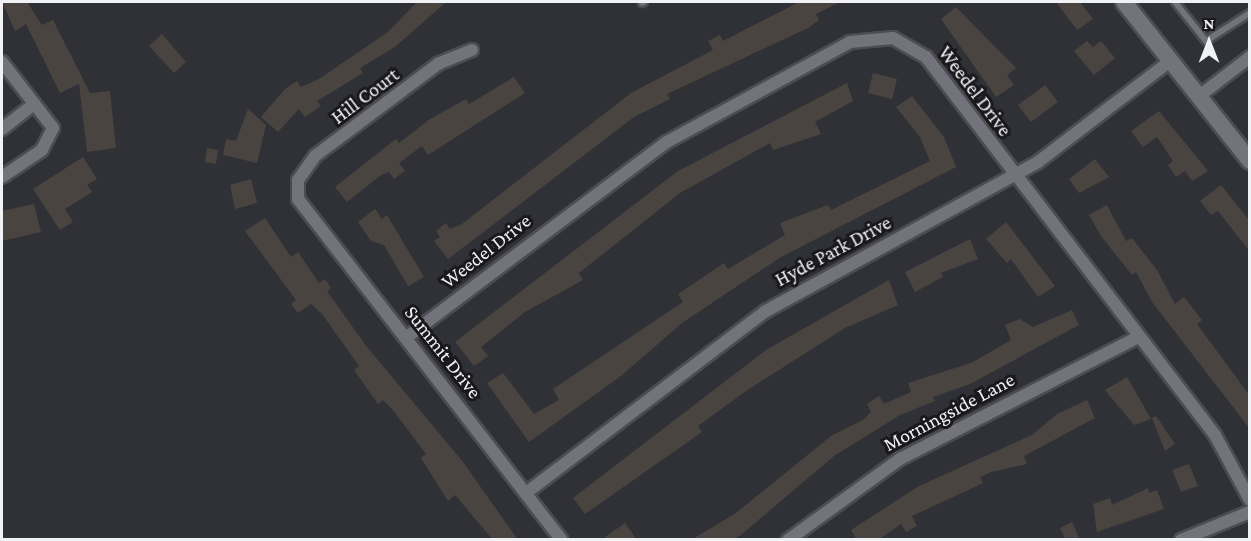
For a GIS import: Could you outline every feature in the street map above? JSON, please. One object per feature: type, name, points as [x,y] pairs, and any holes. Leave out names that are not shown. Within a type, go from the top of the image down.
[{"type":"street","points":[[1124,2],[1250,161]]},
{"type":"street","name":"Weedel Drive","points":[[407,337],[651,153],[760,87],[862,38],[893,38],[921,52],[1215,435],[1250,500]]},
{"type":"street","name":"Hill Court","points":[[297,189],[302,170],[315,156],[438,64],[472,50]]},
{"type":"street","points":[[1198,97],[1250,57]]},
{"type":"street","name":"Hyde Park Drive","points":[[526,493],[777,303],[1015,176],[1170,61]]},
{"type":"street","points":[[2,62],[53,128],[42,150],[2,177]]},
{"type":"street","points":[[2,129],[34,104]]},
{"type":"street","name":"Summit Drive","points":[[297,189],[303,211],[407,337],[562,540]]},
{"type":"street","name":"Morningside Lane","points":[[788,540],[917,449],[1138,337]]},
{"type":"street","points":[[1181,540],[1250,512]]},
{"type":"lane","points":[[1175,2],[1206,41],[1250,12]]},
{"type":"building","points":[[2,2],[27,2],[42,25],[53,20],[90,93],[110,91],[116,148],[87,152],[79,84],[60,93],[26,24],[15,31]]},
{"type":"building","points":[[417,2],[446,2],[395,47],[360,68],[363,73],[317,101],[321,106],[305,117],[299,109],[278,132],[261,117],[285,89],[297,81],[301,87],[319,79],[388,32]]},
{"type":"building","points":[[799,2],[840,2],[816,14],[819,20],[808,28],[667,94],[670,99],[634,117],[448,259],[434,241],[440,237],[436,231],[446,223],[450,229],[462,224],[631,93],[713,50],[708,41],[720,35],[723,41]]},
{"type":"building","points":[[1056,2],[1080,2],[1093,19],[1077,30]]},
{"type":"building","points":[[956,7],[1016,68],[1007,75],[1014,85],[996,97],[941,19]]},
{"type":"building","points":[[162,34],[186,62],[174,73],[149,46]]},
{"type":"building","points":[[1087,41],[1093,47],[1101,41],[1115,58],[1094,75],[1074,51]]},
{"type":"building","points":[[873,73],[897,79],[892,99],[868,93]]},
{"type":"building","points":[[514,77],[525,93],[428,155],[422,146],[399,163],[405,171],[394,179],[389,172],[381,175],[347,202],[335,187],[396,139],[399,143],[430,119],[466,99],[469,104]]},
{"type":"building","points":[[847,83],[853,101],[815,122],[821,134],[773,150],[770,143],[680,193],[579,273],[583,280],[525,312],[481,347],[488,356],[474,366],[455,342],[678,171]]},
{"type":"building","points":[[1045,85],[1058,102],[1031,122],[1018,105]]},
{"type":"building","points":[[912,96],[944,137],[956,167],[781,257],[682,323],[621,376],[529,442],[487,383],[503,373],[534,414],[559,400],[553,389],[683,302],[678,294],[724,263],[728,269],[785,235],[780,223],[828,205],[831,210],[930,161],[920,137],[896,107]]},
{"type":"building","points":[[248,109],[266,125],[257,163],[223,155],[226,139],[236,141]]},
{"type":"building","points":[[1159,111],[1208,171],[1192,181],[1185,171],[1176,177],[1168,165],[1173,161],[1157,137],[1143,147],[1131,131]]},
{"type":"building","points":[[207,148],[218,150],[216,164],[205,162]]},
{"type":"building","points":[[83,157],[97,179],[87,185],[92,192],[65,209],[73,222],[60,230],[33,189]]},
{"type":"building","points":[[1095,159],[1109,177],[1079,193],[1069,179]]},
{"type":"building","points":[[251,179],[257,203],[235,209],[230,185]]},
{"type":"building","points":[[1221,185],[1250,221],[1250,252],[1218,211],[1211,215],[1200,201]]},
{"type":"building","points":[[34,204],[41,232],[2,241],[2,211]]},
{"type":"building","points":[[1107,205],[1126,241],[1132,238],[1157,270],[1175,304],[1184,297],[1202,320],[1197,324],[1250,396],[1250,429],[1152,302],[1136,272],[1132,275],[1101,236],[1089,215]]},
{"type":"building","points":[[375,209],[382,219],[387,215],[424,277],[408,286],[384,245],[371,241],[358,222]]},
{"type":"building","points":[[265,218],[291,257],[298,252],[319,283],[325,279],[331,288],[327,291],[367,347],[463,462],[518,540],[493,540],[455,495],[448,501],[421,458],[426,454],[392,409],[383,400],[378,404],[354,370],[359,366],[322,314],[311,304],[298,313],[291,304],[296,300],[245,231]]},
{"type":"building","points":[[1006,222],[1055,286],[1038,297],[1011,259],[1007,263],[986,239]]},
{"type":"building","points":[[970,239],[978,259],[941,273],[943,277],[915,292],[905,272]]},
{"type":"building","points":[[889,280],[898,305],[845,328],[746,391],[698,426],[702,432],[585,514],[573,498],[766,350]]},
{"type":"building","points":[[1072,310],[1079,325],[970,384],[933,397],[935,401],[900,415],[834,456],[733,540],[691,540],[736,513],[831,436],[863,420],[871,412],[867,404],[879,396],[884,404],[911,392],[908,383],[971,363],[1011,340],[1005,325],[1020,319],[1033,327]]},
{"type":"building","points":[[1127,377],[1151,419],[1134,425],[1105,390]]},
{"type":"building","points":[[1087,400],[1095,418],[1024,456],[1027,464],[991,472],[980,477],[983,483],[912,516],[917,526],[906,532],[901,524],[878,540],[857,540],[851,530],[919,486],[1032,435],[1057,414]]},
{"type":"building","points":[[1156,416],[1175,444],[1165,451],[1152,418]]},
{"type":"building","points":[[1189,464],[1198,486],[1181,492],[1172,470]]},
{"type":"building","points":[[1148,488],[1149,493],[1157,490],[1164,509],[1097,532],[1093,504],[1110,498],[1112,505]]},
{"type":"building","points":[[1072,522],[1080,540],[1066,540],[1060,528]]},
{"type":"building","points":[[625,523],[637,540],[601,540]]}]
